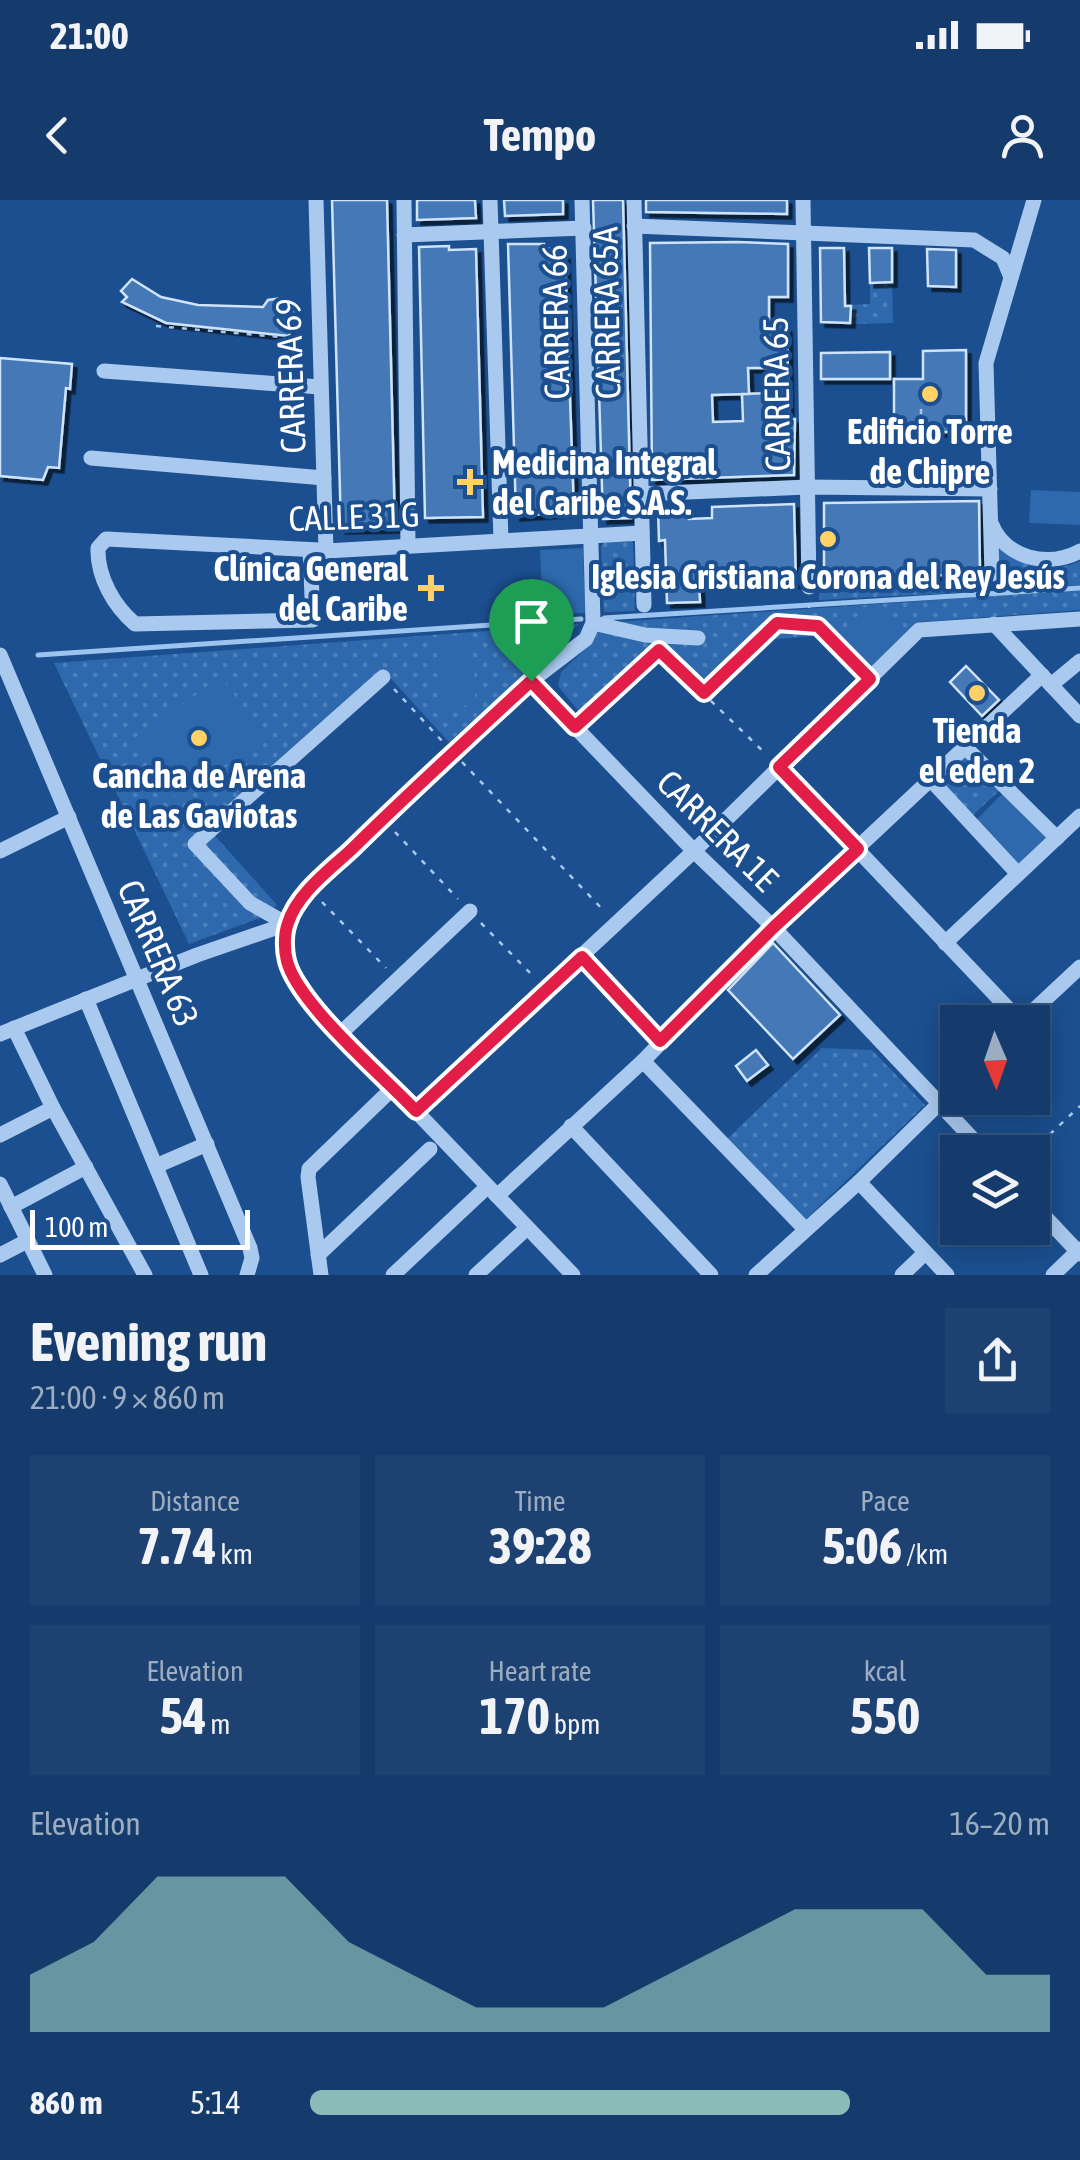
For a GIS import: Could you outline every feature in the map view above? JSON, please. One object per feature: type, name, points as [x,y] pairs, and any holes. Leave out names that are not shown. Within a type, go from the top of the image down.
[{"type":"street","name":"CARRERA 69","points":[[312,620],[324,478],[316,200]]},
{"type":"street","points":[[404,200],[408,545]]},
{"type":"street","points":[[490,200],[500,540]]},
{"type":"street","name":"CARRERA 66","points":[[582,200],[593,622]]},
{"type":"street","name":"CARRERA 65A","points":[[634,200],[644,605]]},
{"type":"street","name":"CARRERA 65","points":[[803,200],[809,592]]},
{"type":"street","points":[[992,574],[986,363],[1034,200]]},
{"type":"street","points":[[634,226],[974,240],[1003,258],[1010,278]]},
{"type":"street","points":[[404,235],[584,228]]},
{"type":"street","points":[[104,370],[320,387]]},
{"type":"street","points":[[91,458],[324,478]]},
{"type":"street","points":[[641,494],[807,487],[990,489]]},
{"type":"street","points":[[991,521],[1000,539],[1026,556],[1053,560],[1080,551]]},
{"type":"street","name":"CALLE 31G","points":[[312,620],[136,624],[123,613],[102,574],[98,548],[106,539],[318,550],[642,532]]},
{"type":"street","points":[[416,1111],[694,850],[919,630],[1080,619]]},
{"type":"street","points":[[572,1275],[303,990],[288,965],[287,924],[310,890],[531,681],[586,640],[593,622],[646,635],[698,638]]},
{"type":"street","points":[[994,624],[1080,716]]},
{"type":"street","name":"CARRERA 63","points":[[0,655],[144,977],[250,1248],[252,1258],[247,1275]]},
{"type":"street","points":[[393,1275],[643,1061],[774,927],[964,746],[1047,680],[1080,661]]},
{"type":"street","points":[[287,924],[250,903],[195,844],[383,677]]},
{"type":"street","name":"CARRERA 1E","points":[[531,681],[774,927],[970,1135]]},
{"type":"street","points":[[964,746],[1058,838]]},
{"type":"street","points":[[779,767],[1005,1005]]},
{"type":"street","points":[[930,779],[1018,874]]},
{"type":"street","points":[[0,854],[69,816]]},
{"type":"street","points":[[946,943],[1080,816]]},
{"type":"street","points":[[341,1034],[470,911]]},
{"type":"street","points":[[145,1275],[7,1031],[287,924]]},
{"type":"street","points":[[1039,1005],[1080,967]]},
{"type":"street","points":[[86,1000],[201,1275]]},
{"type":"street","points":[[643,1061],[806,1229]]},
{"type":"street","points":[[321,1275],[309,1169],[394,1088]]},
{"type":"street","points":[[756,1275],[860,1182],[939,1103]]},
{"type":"street","points":[[0,1134],[53,1108]]},
{"type":"street","points":[[570,1126],[711,1275]]},
{"type":"street","points":[[156,1166],[208,1144]]},
{"type":"street","points":[[318,1254],[430,1149]]},
{"type":"street","points":[[10,1207],[86,1167]]},
{"type":"street","points":[[860,1182],[947,1275]]},
{"type":"street","points":[[0,1184],[45,1275]]},
{"type":"street","points":[[1050,1222],[1079,1252],[1053,1275]]},
{"type":"street","points":[[476,1275],[526,1229]]},
{"type":"street","points":[[0,1255],[26,1240]]},
{"type":"street","points":[[902,1275],[925,1252]]},
{"type":"path","points":[[156,326],[291,338]]},
{"type":"path","points":[[920,409],[920,430]]},
{"type":"path","points":[[810,624],[809,592],[974,582],[992,574]]},
{"type":"path","points":[[704,693],[777,623],[818,626],[870,679]]},
{"type":"path","points":[[575,727],[659,650],[779,767]]},
{"type":"path","points":[[383,677],[616,924]]},
{"type":"path","points":[[310,890],[398,980]]},
{"type":"path","points":[[582,957],[660,1041]]},
{"type":"path","points":[[1050,1135],[1080,1106]]},
{"type":"shaded area","points":[[892,282],[893,323],[827,325],[850,323],[850,307],[821,306],[870,304],[870,283]]},
{"type":"shaded area","points":[[1031,490],[1080,492],[1080,525],[1029,523]]},
{"type":"shaded area","points":[[633,541],[635,611],[604,612],[601,547],[604,542]]},
{"type":"shaded area","points":[[997,542],[1036,565],[1057,567],[1080,561],[1080,585],[998,589]]},
{"type":"shaded area","points":[[583,548],[585,613],[543,614],[540,550]]},
{"type":"shaded area","points":[[986,584],[986,591],[819,600],[819,593]]},
{"type":"shaded area","points":[[1080,590],[1080,610],[920,622],[870,673],[822,629],[814,636],[748,641],[702,687],[658,645],[582,715],[558,686],[561,672],[593,642],[601,623]]},
{"type":"shaded area","points":[[881,606],[908,632],[869,671],[842,645]]},
{"type":"shaded area","points":[[579,624],[449,742],[383,670],[207,827],[277,905],[263,917],[189,944],[54,663]]},
{"type":"shaded area","points":[[472,635],[476,705],[441,707],[436,637]]},
{"type":"shaded area","name":"Cancha de Arena de Las Gaviotas","points":[[221,677],[265,736],[177,800],[133,741]]},
{"type":"shaded area","points":[[970,752],[1003,787],[971,817],[938,782]]},
{"type":"shaded area","points":[[1005,791],[1050,835],[1017,868],[974,822]]},
{"type":"shaded area","points":[[822,1048],[872,1050],[925,1105],[805,1220],[727,1139]]},
{"type":"building","points":[[332,200],[387,200],[395,528],[341,529]]},
{"type":"building","points":[[417,200],[475,200],[476,218],[417,220]]},
{"type":"building","points":[[504,200],[563,200],[563,214],[505,216]]},
{"type":"building","points":[[593,200],[623,200],[631,518],[603,519]]},
{"type":"building","points":[[646,200],[787,200],[787,214],[646,212]]},
{"type":"building","points":[[650,243],[788,244],[788,297],[769,297],[769,323],[783,323],[783,328],[787,328],[789,419],[795,419],[794,475],[652,480]],"holes":[[[748,368],[772,368],[772,393],[749,394]],[[742,394],[743,421],[713,422],[712,395]]]},
{"type":"building","points":[[508,244],[544,244],[544,249],[559,248],[560,255],[565,255],[574,512],[516,516]]},
{"type":"building","points":[[449,246],[449,250],[476,249],[483,517],[425,518],[419,247]]},
{"type":"building","points":[[820,248],[844,248],[845,306],[851,306],[850,323],[821,322]]},
{"type":"building","points":[[869,248],[892,248],[892,282],[870,283]]},
{"type":"building","points":[[927,249],[956,250],[956,287],[928,286]]},
{"type":"building","points":[[132,279],[161,297],[198,305],[263,307],[268,300],[282,298],[294,306],[295,316],[289,336],[166,323],[122,302],[127,297],[121,291]]},
{"type":"building","points":[[966,350],[966,432],[894,432],[894,379],[923,379],[923,351]]},
{"type":"building","points":[[890,352],[890,379],[821,379],[821,353]]},
{"type":"building","points":[[0,358],[72,364],[59,468],[48,467],[43,480],[0,476]]},
{"type":"building","points":[[979,501],[980,575],[824,576],[824,503]]},
{"type":"building","points":[[794,504],[796,583],[759,585],[758,579],[699,581],[700,602],[667,603],[665,540],[659,541],[658,509],[689,508],[689,519],[712,518],[712,507]]},
{"type":"building","name":"Tienda el eden 2","points":[[966,666],[999,700],[982,716],[950,682]]},
{"type":"building","points":[[773,943],[840,1015],[793,1059],[728,990]]},
{"type":"building","points":[[756,1050],[768,1065],[747,1081],[736,1066]]},
{"type":"waterway","points":[[604,618],[1080,588]]},
{"type":"waterway","points":[[38,655],[581,619]]},
{"type":"place","name":"Edificio Torre de Chipre","points":[[930,394]]},
{"type":"place","name":"Medicina Integral del Caribe S.A.S.","points":[[470,482]]},
{"type":"place","name":"Iglesia Cristiana Corona del Rey Jesús","points":[[828,539]]},
{"type":"place","name":"Clínica General del Caribe","points":[[431,588]]},
{"type":"place","name":"Tienda el eden 2","points":[[977,693]]},
{"type":"place","name":"Cancha de Arena de Las Gaviotas","points":[[199,738]]},
{"type":"route","points":[[777,623],[818,626],[870,679],[779,767],[858,849],[660,1041],[582,957],[416,1111],[303,990],[288,965],[287,924],[310,890],[531,681],[575,727],[659,650],[704,693],[777,623]]}]
